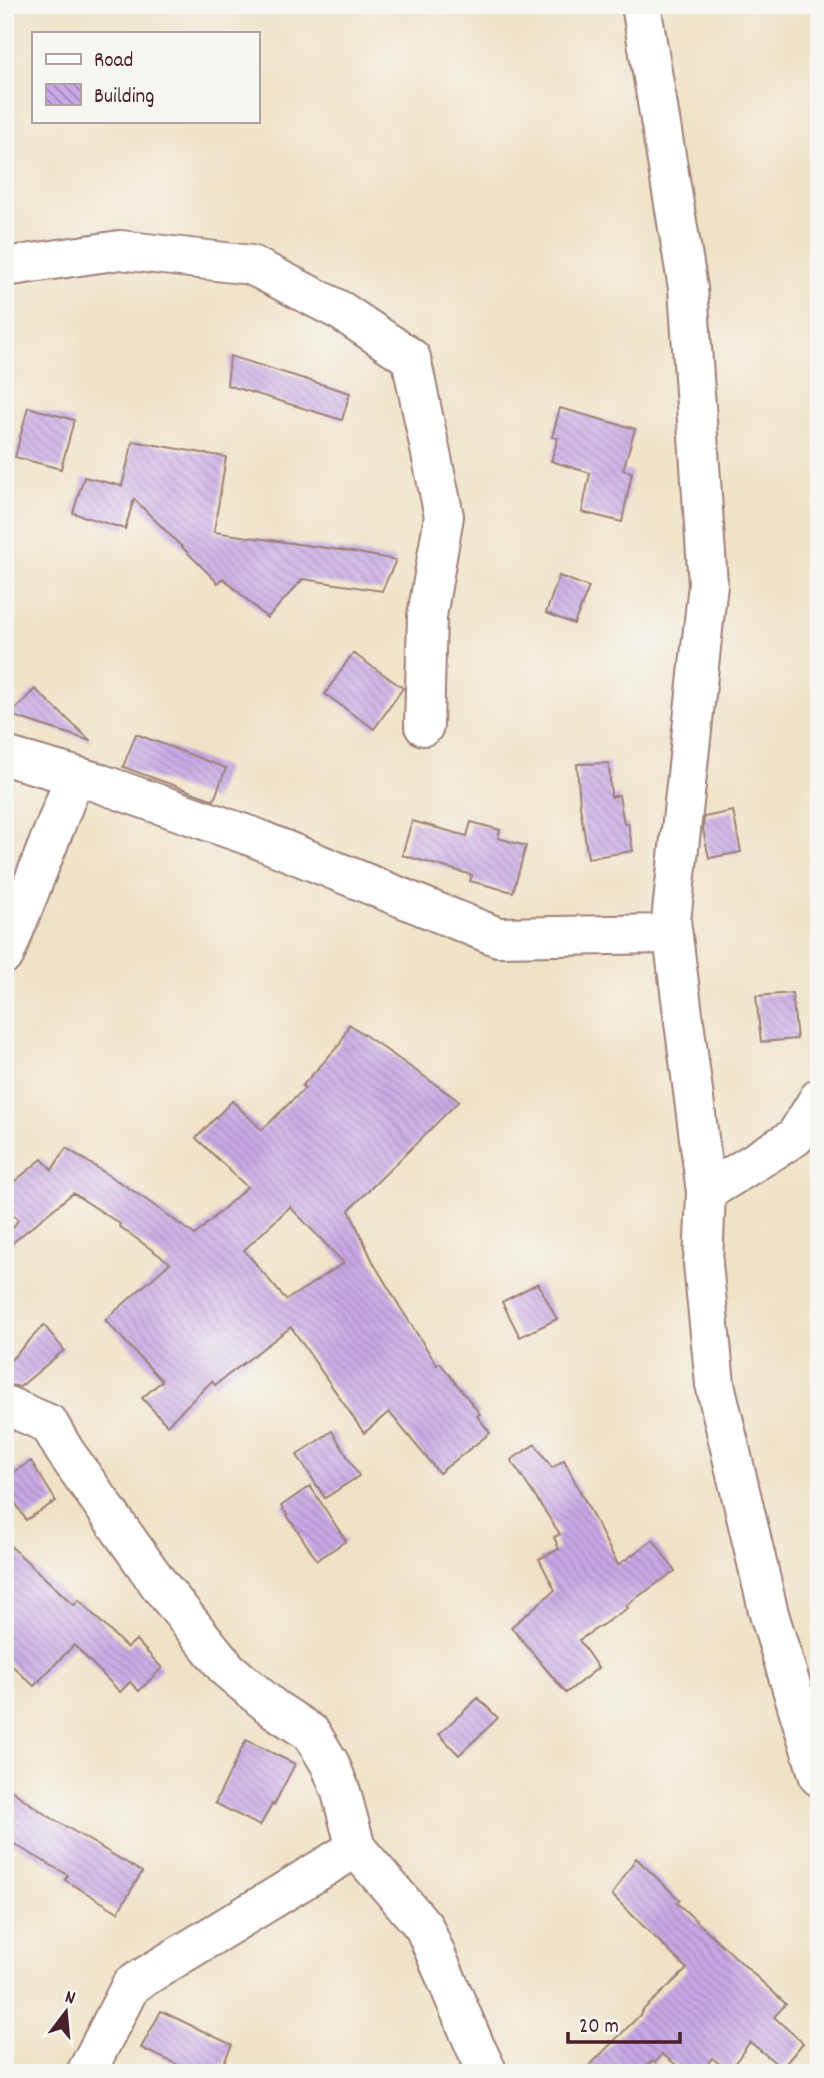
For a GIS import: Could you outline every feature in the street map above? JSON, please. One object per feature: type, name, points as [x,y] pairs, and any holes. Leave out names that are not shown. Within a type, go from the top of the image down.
[{"type":"street","points":[[641,5],[688,288],[708,584],[671,921],[706,1192],[703,1264],[715,1384],[769,1614],[819,1777]]},
{"type":"street","points":[[5,267],[120,250],[251,265],[341,311],[411,358],[444,516],[427,616],[424,726]]},
{"type":"street","points":[[5,756],[75,776],[253,837],[499,937],[666,934],[671,921]]},
{"type":"street","points":[[5,954],[75,776]]},
{"type":"street","points":[[706,1192],[795,1137],[819,1098]]},
{"type":"street","points":[[5,1405],[49,1424],[64,1450],[158,1583],[228,1670],[273,1708],[311,1733],[330,1764],[341,1792],[356,1848],[424,1927],[488,2073]]},
{"type":"street","points":[[86,2073],[131,1985],[356,1848]]},
{"type":"building","points":[[230,356],[350,393],[342,420],[227,385]]},
{"type":"building","points":[[28,407],[74,420],[61,469],[15,457]]},
{"type":"building","points":[[560,408],[635,429],[623,470],[632,472],[622,522],[582,512],[590,473],[551,461],[558,438],[552,437]]},
{"type":"building","points":[[133,441],[226,457],[214,532],[396,560],[382,591],[303,579],[267,618],[223,578],[218,583],[134,499],[125,529],[73,513],[84,477],[122,486]]},
{"type":"building","points":[[559,576],[589,587],[574,624],[546,613]]},
{"type":"building","points":[[353,653],[403,688],[374,729],[325,694]]},
{"type":"building","points":[[35,689],[91,741],[10,715]]},
{"type":"building","points":[[136,734],[226,768],[214,800],[123,767]]},
{"type":"building","points":[[609,763],[611,797],[619,795],[624,824],[628,823],[633,851],[588,858],[577,764]]},
{"type":"building","points":[[733,811],[741,852],[709,858],[703,829],[704,817]]},
{"type":"building","points":[[412,821],[467,836],[471,822],[500,830],[498,838],[526,846],[513,892],[470,881],[472,875],[402,855]]},
{"type":"building","points":[[792,993],[797,1039],[761,1042],[756,996]]},
{"type":"building","points":[[349,1024],[459,1101],[349,1210],[374,1264],[400,1307],[437,1365],[440,1363],[480,1414],[477,1416],[490,1433],[439,1473],[389,1412],[364,1433],[291,1327],[215,1385],[212,1381],[167,1425],[142,1398],[162,1381],[105,1320],[170,1263],[119,1226],[120,1224],[73,1193],[11,1244],[6,1239],[18,1220],[5,1206],[5,1189],[42,1159],[52,1170],[66,1148],[141,1196],[195,1235],[247,1187],[196,1138],[232,1101],[262,1130],[305,1088],[302,1086],[340,1044]],"holes":[[[290,1207],[344,1263],[286,1300],[244,1250]]]},
{"type":"building","points":[[538,1283],[557,1319],[520,1337],[502,1302]]},
{"type":"building","points":[[44,1325],[64,1350],[20,1387],[5,1384],[5,1366]]},
{"type":"building","points":[[332,1431],[359,1476],[325,1498],[297,1455]]},
{"type":"building","points":[[535,1444],[552,1468],[564,1460],[618,1565],[653,1540],[675,1571],[626,1605],[628,1608],[579,1640],[598,1668],[566,1693],[511,1627],[555,1590],[539,1559],[559,1549],[554,1537],[560,1534],[511,1460]]},
{"type":"building","points":[[31,1461],[56,1501],[26,1520],[5,1486],[5,1477]]},
{"type":"building","points":[[310,1486],[346,1541],[317,1560],[281,1506]]},
{"type":"building","points":[[5,1541],[74,1605],[79,1600],[127,1648],[136,1640],[162,1668],[139,1691],[130,1682],[120,1692],[74,1645],[34,1686],[5,1659]]},
{"type":"building","points":[[478,1698],[498,1718],[459,1755],[439,1734]]},
{"type":"building","points":[[246,1740],[295,1764],[260,1826],[215,1803]]},
{"type":"building","points":[[5,1786],[45,1814],[142,1872],[118,1912],[65,1880],[68,1875],[5,1839]]},
{"type":"building","points":[[636,1858],[680,1900],[677,1903],[786,2004],[774,2017],[803,2043],[782,2068],[750,2042],[729,2071],[712,2058],[701,2073],[687,2073],[662,2054],[655,2063],[652,2061],[640,2073],[582,2073],[687,1969],[612,1895]]},
{"type":"building","points":[[161,2011],[232,2045],[219,2073],[196,2073],[141,2048]]}]
